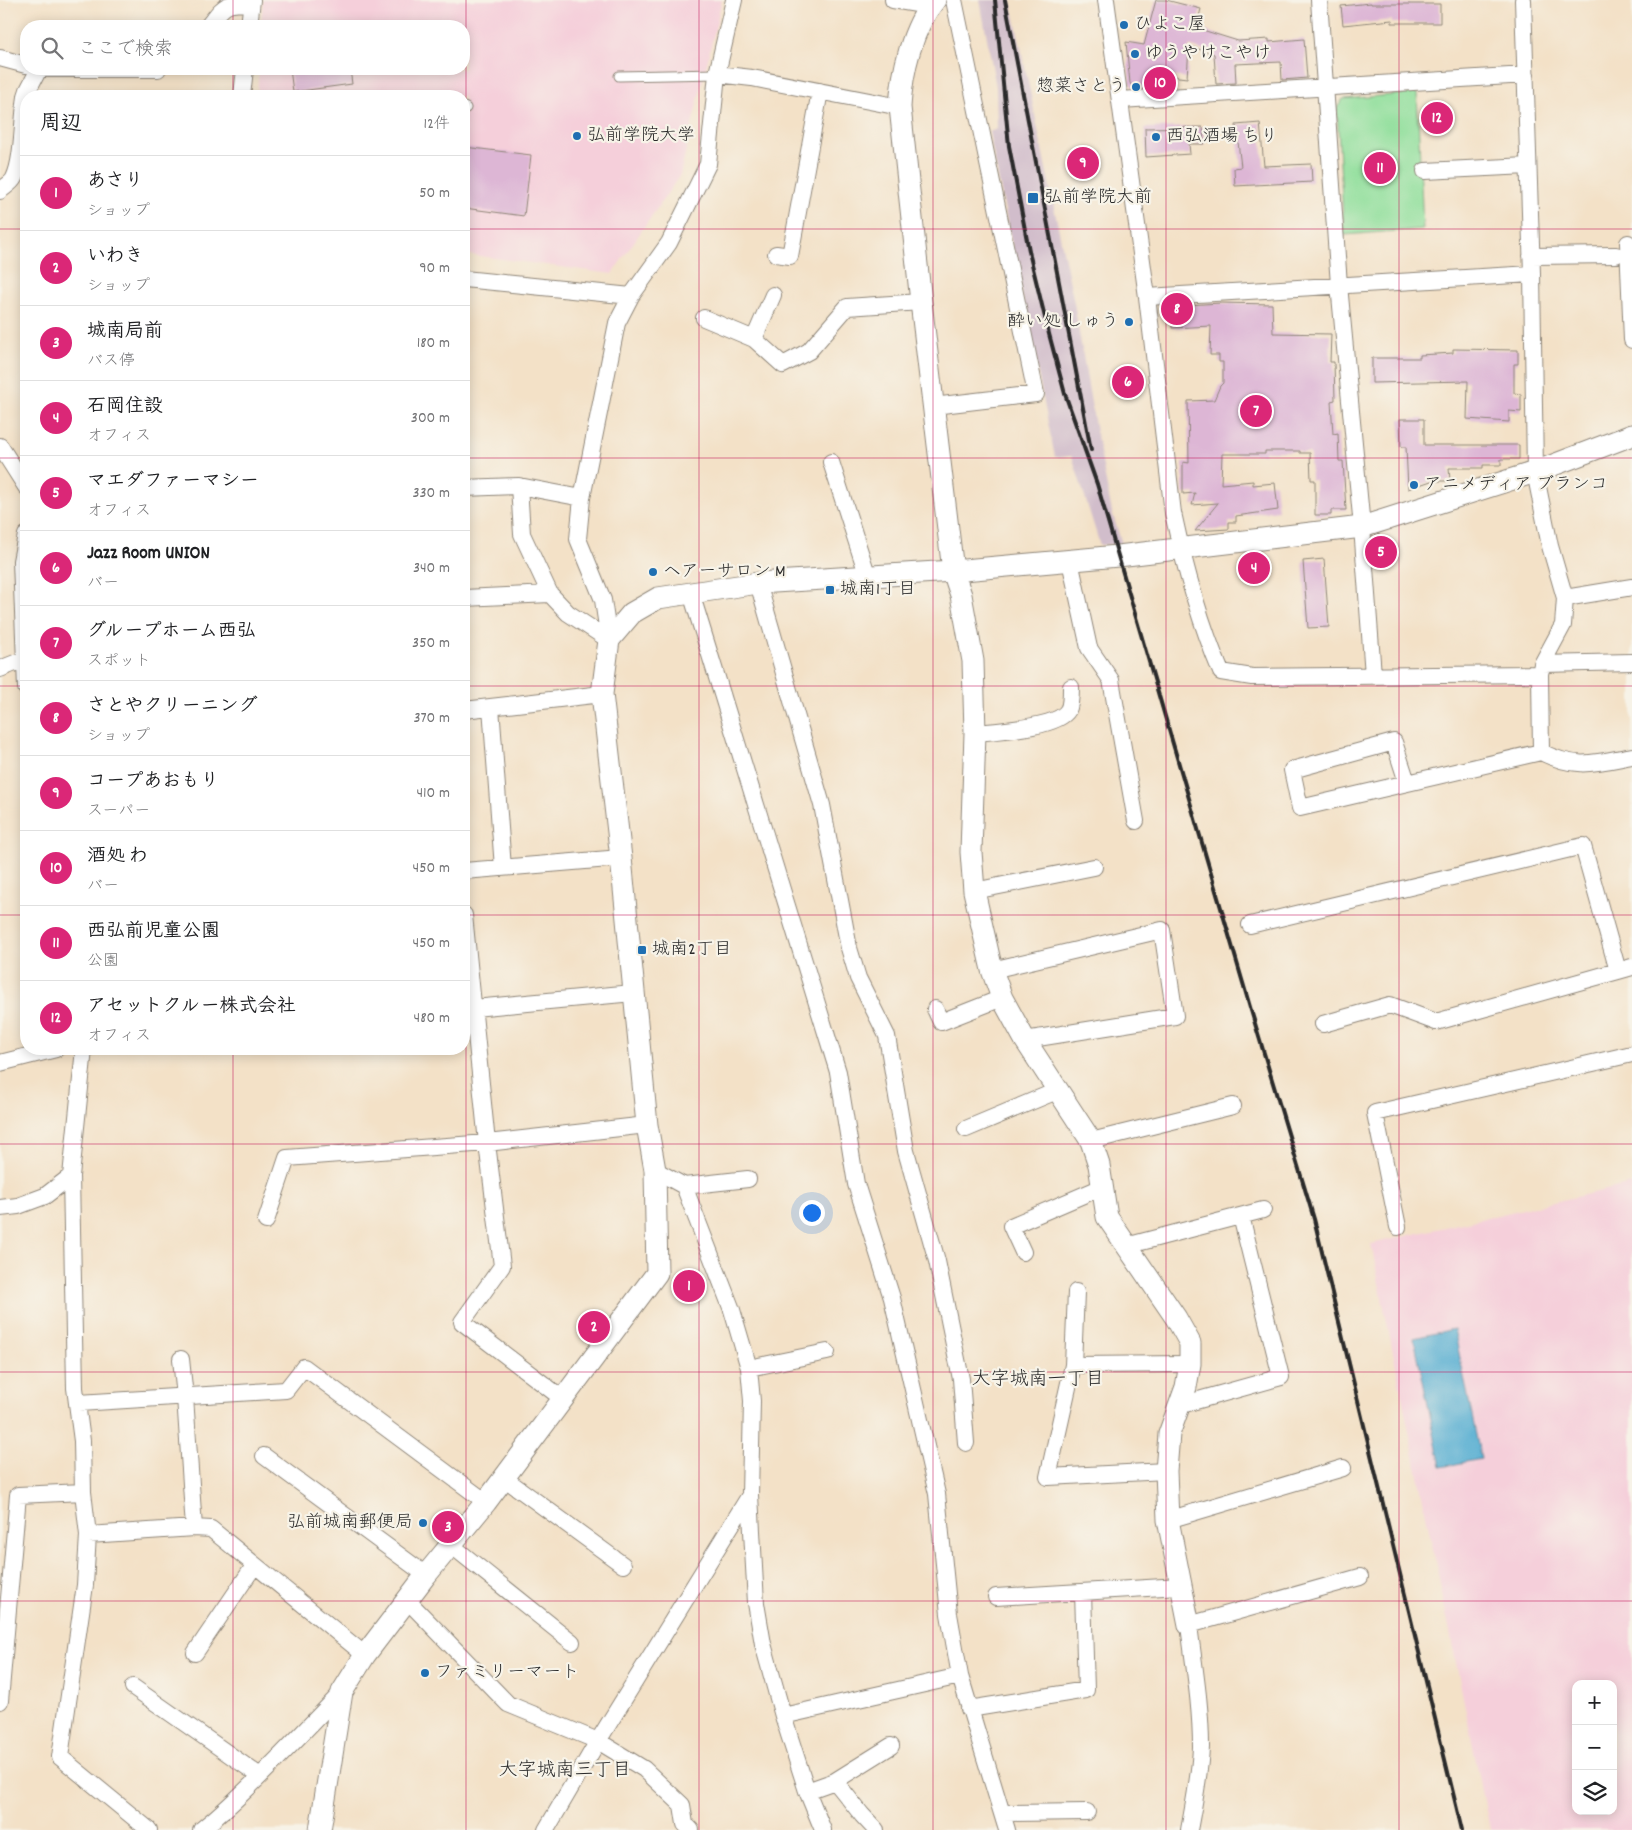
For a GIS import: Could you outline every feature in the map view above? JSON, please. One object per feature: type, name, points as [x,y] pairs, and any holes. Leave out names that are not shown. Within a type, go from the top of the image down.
[{"type":"street","points":[[201,1830],[260,1776],[342,1692],[365,1656],[407,1600],[486,1502],[657,1273],[655,1170],[647,1125],[621,858],[602,694],[609,640],[602,600],[578,539],[582,498],[617,323],[631,296],[669,244],[708,164],[717,74],[734,0]]},
{"type":"street","points":[[894,0],[932,3],[917,32],[908,58],[902,81],[900,107],[953,571],[961,595],[973,661],[975,733],[971,852],[974,891],[992,970],[1002,998],[1025,1040],[1091,1140],[1100,1165],[1108,1217],[1181,1326],[1190,1343],[1190,1364],[1186,1387],[1169,1434],[1166,1471],[1168,1520],[1189,1625],[1198,1688],[1201,1748],[1189,1830]]},
{"type":"street","points":[[933,406],[1036,394],[954,0]]},
{"type":"street","points":[[1106,0],[1148,297],[1173,513],[1180,548],[1202,627],[1221,672],[1252,677],[1373,675],[1541,669],[1632,662]]},
{"type":"street","points":[[1319,0],[1339,285],[1362,528],[1373,675]]},
{"type":"street","points":[[1523,0],[1532,274],[1535,472],[1550,546],[1565,598],[1563,625],[1541,669],[1541,752]]},
{"type":"street","points":[[213,20],[222,9],[231,3],[252,1],[250,20]]},
{"type":"street","points":[[0,58],[20,63]]},
{"type":"street","points":[[717,74],[820,90],[900,107]]},
{"type":"street","points":[[28,90],[36,75]]},
{"type":"street","points":[[243,90],[244,75]]},
{"type":"street","points":[[1120,100],[1526,75]]},
{"type":"street","points":[[776,254],[790,256],[820,90]]},
{"type":"street","points":[[0,191],[14,180],[20,141]]},
{"type":"street","points":[[1425,171],[1528,166]]},
{"type":"street","points":[[1531,256],[1622,249],[1632,340]]},
{"type":"street","points":[[1148,297],[1532,274]]},
{"type":"street","points":[[470,280],[631,296]]},
{"type":"street","points":[[754,339],[773,295]]},
{"type":"street","points":[[704,318],[754,339],[783,365],[808,351],[847,307],[921,302]]},
{"type":"street","points":[[609,640],[632,613],[658,598],[758,583],[868,577],[1070,561],[1362,528],[1535,472],[1632,435]]},
{"type":"street","points":[[1,451],[20,478]]},
{"type":"street","points":[[831,462],[868,577]]},
{"type":"street","points":[[470,488],[519,486],[582,498]]},
{"type":"street","points":[[519,486],[522,534],[550,594],[568,613],[609,640]]},
{"type":"street","points":[[1070,561],[1089,648],[1111,680],[1136,821]]},
{"type":"street","points":[[758,583],[822,805],[849,948],[858,978],[887,1036],[906,1151],[936,1261],[961,1379],[966,1443]]},
{"type":"street","points":[[1565,598],[1632,587]]},
{"type":"street","points":[[691,593],[838,1072],[856,1184],[892,1298],[936,1494],[949,1614],[960,1676],[1007,1830]]},
{"type":"street","points":[[470,598],[550,594]]},
{"type":"street","points":[[0,670],[20,661]]},
{"type":"street","points":[[975,733],[1004,731],[1061,718],[1069,710],[1071,687]]},
{"type":"street","points":[[470,709],[602,694]]},
{"type":"street","points":[[491,707],[503,868]]},
{"type":"street","points":[[1407,782],[1394,742],[1292,770],[1300,808],[1541,752],[1558,760],[1583,764],[1632,756]]},
{"type":"street","points":[[1250,925],[1582,846],[1625,969],[1436,1022],[1390,1005],[1323,1024]]},
{"type":"street","points":[[470,871],[621,858]]},
{"type":"street","points":[[974,891],[1094,867]]},
{"type":"street","points":[[992,970],[1162,930],[1175,1016],[1025,1040]]},
{"type":"street","points":[[470,1009],[633,993]]},
{"type":"street","points":[[935,1009],[941,1022],[1002,998]]},
{"type":"street","points":[[470,1023],[502,1266],[462,1322],[563,1399]]},
{"type":"street","points":[[1398,1227],[1375,1113],[1632,1054]]},
{"type":"street","points":[[0,1063],[32,1055]]},
{"type":"street","points":[[83,1055],[71,1176],[75,1388],[82,1441],[83,1492],[88,1535],[85,1584],[60,1757],[149,1830]]},
{"type":"street","points":[[966,1129],[1059,1090]]},
{"type":"street","points":[[1091,1140],[1233,1106]]},
{"type":"street","points":[[266,1220],[287,1158],[487,1143],[647,1125]]},
{"type":"street","points":[[655,1170],[684,1186],[748,1179]]},
{"type":"street","points":[[0,1208],[18,1206],[45,1196],[71,1176]]},
{"type":"street","points":[[684,1186],[717,1268],[749,1368],[752,1401],[750,1494],[756,1603],[763,1644],[783,1716],[807,1791],[822,1830]]},
{"type":"street","points":[[1024,1252],[1011,1226],[1102,1186]]},
{"type":"street","points":[[1126,1246],[1262,1210]]},
{"type":"street","points":[[1181,1405],[1281,1377],[1241,1216]]},
{"type":"street","points":[[1076,1292],[1073,1365],[1048,1477],[1166,1471]]},
{"type":"street","points":[[749,1368],[827,1352]]},
{"type":"street","points":[[181,1360],[194,1528]]},
{"type":"street","points":[[1073,1365],[1190,1364]]},
{"type":"street","points":[[78,1403],[286,1390],[304,1367],[486,1502]]},
{"type":"street","points":[[264,1456],[426,1575]]},
{"type":"street","points":[[1168,1520],[1343,1468]]},
{"type":"street","points":[[504,1478],[623,1565]]},
{"type":"street","points":[[0,1701],[18,1494],[83,1492]]},
{"type":"street","points":[[546,1830],[598,1741],[750,1494]]},
{"type":"street","points":[[88,1535],[194,1528],[211,1529],[365,1656]]},
{"type":"street","points":[[451,1545],[572,1642]]},
{"type":"street","points":[[195,1653],[254,1566]]},
{"type":"street","points":[[1189,1625],[1360,1577]]},
{"type":"street","points":[[996,1596],[1180,1586]]},
{"type":"street","points":[[969,1709],[1086,1690],[1083,1592]]},
{"type":"street","points":[[407,1600],[508,1704],[598,1741],[644,1769],[682,1806],[685,1828]]},
{"type":"street","points":[[783,1716],[960,1676]]},
{"type":"street","points":[[133,1687],[260,1776]]},
{"type":"street","points":[[320,1830],[342,1692]]},
{"type":"street","points":[[807,1791],[835,1782],[891,1746]]},
{"type":"street","points":[[835,1782],[862,1816],[876,1830]]},
{"type":"street","points":[[1002,1813],[1087,1812]]},
{"type":"lane","points":[[619,76],[717,74]]},
{"type":"shaded area","name":"弘前学院大学","points":[[263,0],[722,0],[680,175],[612,274],[470,255],[470,90],[257,90],[259,75],[470,75],[470,20],[261,20]]},
{"type":"shaded area","name":"弘前学院大前","points":[[980,0],[1011,0],[1074,303],[1112,512],[1122,544],[1100,545],[1072,456],[1055,457],[989,132],[997,129],[996,87]]},
{"type":"shaded area","points":[[1632,1184],[1632,1830],[1490,1830],[1371,1244]]},
{"type":"green space","points":[[1417,93],[1423,229],[1344,235],[1337,108],[1343,99]]},
{"type":"water","points":[[1454,1329],[1481,1459],[1441,1467],[1414,1338]]},
{"type":"building","points":[[1156,0],[1166,0],[1201,9],[1196,28],[1238,41],[1269,39],[1269,42],[1304,39],[1307,78],[1282,80],[1281,62],[1235,64],[1236,83],[1216,84],[1214,54],[1189,46],[1187,78],[1162,75],[1160,88],[1134,89],[1130,83],[1126,42],[1144,45]]},
{"type":"building","points":[[1371,3],[1440,4],[1440,23],[1392,23],[1392,20],[1343,25],[1341,6]]},
{"type":"building","points":[[291,75],[351,75],[352,84],[308,90],[293,90]]},
{"type":"building","points":[[1260,123],[1264,166],[1311,164],[1312,182],[1235,186],[1234,168],[1241,167],[1236,125]]},
{"type":"building","points":[[1203,127],[1204,144],[1189,144],[1190,154],[1146,157],[1145,128]]},
{"type":"building","points":[[470,148],[531,155],[524,216],[470,209]]},
{"type":"building","points":[[1221,303],[1272,304],[1273,333],[1331,334],[1330,362],[1334,362],[1335,400],[1331,401],[1333,434],[1338,433],[1339,461],[1343,461],[1346,510],[1331,510],[1331,515],[1315,515],[1315,480],[1311,480],[1310,453],[1300,453],[1300,451],[1265,451],[1265,454],[1222,454],[1221,484],[1253,481],[1253,485],[1275,483],[1278,510],[1236,516],[1236,522],[1229,522],[1229,529],[1195,531],[1218,503],[1192,505],[1195,493],[1183,494],[1183,462],[1189,463],[1188,401],[1214,400],[1223,383],[1223,362],[1219,362],[1219,355],[1210,355],[1211,326],[1172,328],[1171,306]]},
{"type":"building","points":[[1453,349],[1518,350],[1518,364],[1514,364],[1514,393],[1521,394],[1521,412],[1509,411],[1509,422],[1467,419],[1468,381],[1372,383],[1372,358],[1420,358],[1420,355],[1453,353]]},
{"type":"building","points":[[1400,419],[1424,419],[1424,445],[1519,445],[1519,459],[1501,459],[1501,465],[1483,465],[1483,468],[1449,468],[1450,481],[1431,481],[1408,489],[1406,447],[1401,447]]},
{"type":"building","points":[[1324,559],[1329,627],[1308,628],[1303,561]]},
{"type":"railway","points":[[995,0],[1009,146],[1030,256],[1049,334],[1065,394],[1097,484],[1314,1219],[1462,1830]]},
{"type":"railway","points":[[1005,0],[1091,450]]},
{"type":"place","name":"ひよこ屋","points":[[1124,25]]},
{"type":"place","name":"ゆうやけこやけ","points":[[1135,54]]},
{"type":"place","name":"酒処 わ","points":[[1160,83]]},
{"type":"place","name":"惣菜さとう","points":[[1136,87]]},
{"type":"place","name":"アセットクルー株式会社","points":[[1437,118]]},
{"type":"place","name":"弘前学院大学","points":[[577,136]]},
{"type":"place","name":"西弘酒場 ちり","points":[[1156,137]]},
{"type":"place","name":"コープあおもり","points":[[1083,163]]},
{"type":"place","name":"西弘前児童公園","points":[[1380,168]]},
{"type":"place","name":"弘前学院大前","points":[[1033,198]]},
{"type":"place","name":"さとやクリーニング","points":[[1177,309]]},
{"type":"place","name":"酔い処 しゅう","points":[[1129,322]]},
{"type":"place","name":"Jazz Room UNION","points":[[1128,382]]},
{"type":"place","name":"グループホーム西弘","points":[[1256,411]]},
{"type":"place","name":"アニメディア ブランコ","points":[[1414,485]]},
{"type":"place","name":"マエダファーマシー","points":[[1381,552]]},
{"type":"place","name":"石岡住設","points":[[1254,568]]},
{"type":"place","name":"ヘアーサロン M","points":[[653,572]]},
{"type":"place","name":"城南1丁目","points":[[830,590]]},
{"type":"place","name":"城南2丁目","points":[[642,950]]},
{"type":"place","name":"あさり","points":[[689,1286]]},
{"type":"place","name":"いわき","points":[[594,1327]]},
{"type":"place","name":"弘前城南郵便局","points":[[423,1523]]},
{"type":"place","name":"城南局前","points":[[448,1527]]},
{"type":"place","name":"ファミリーマート","points":[[425,1673]]},
{"type":"district","name":"大字城南一丁目","points":[[1038,1380]]},
{"type":"district","name":"大字城南三丁目","points":[[565,1771]]}]
